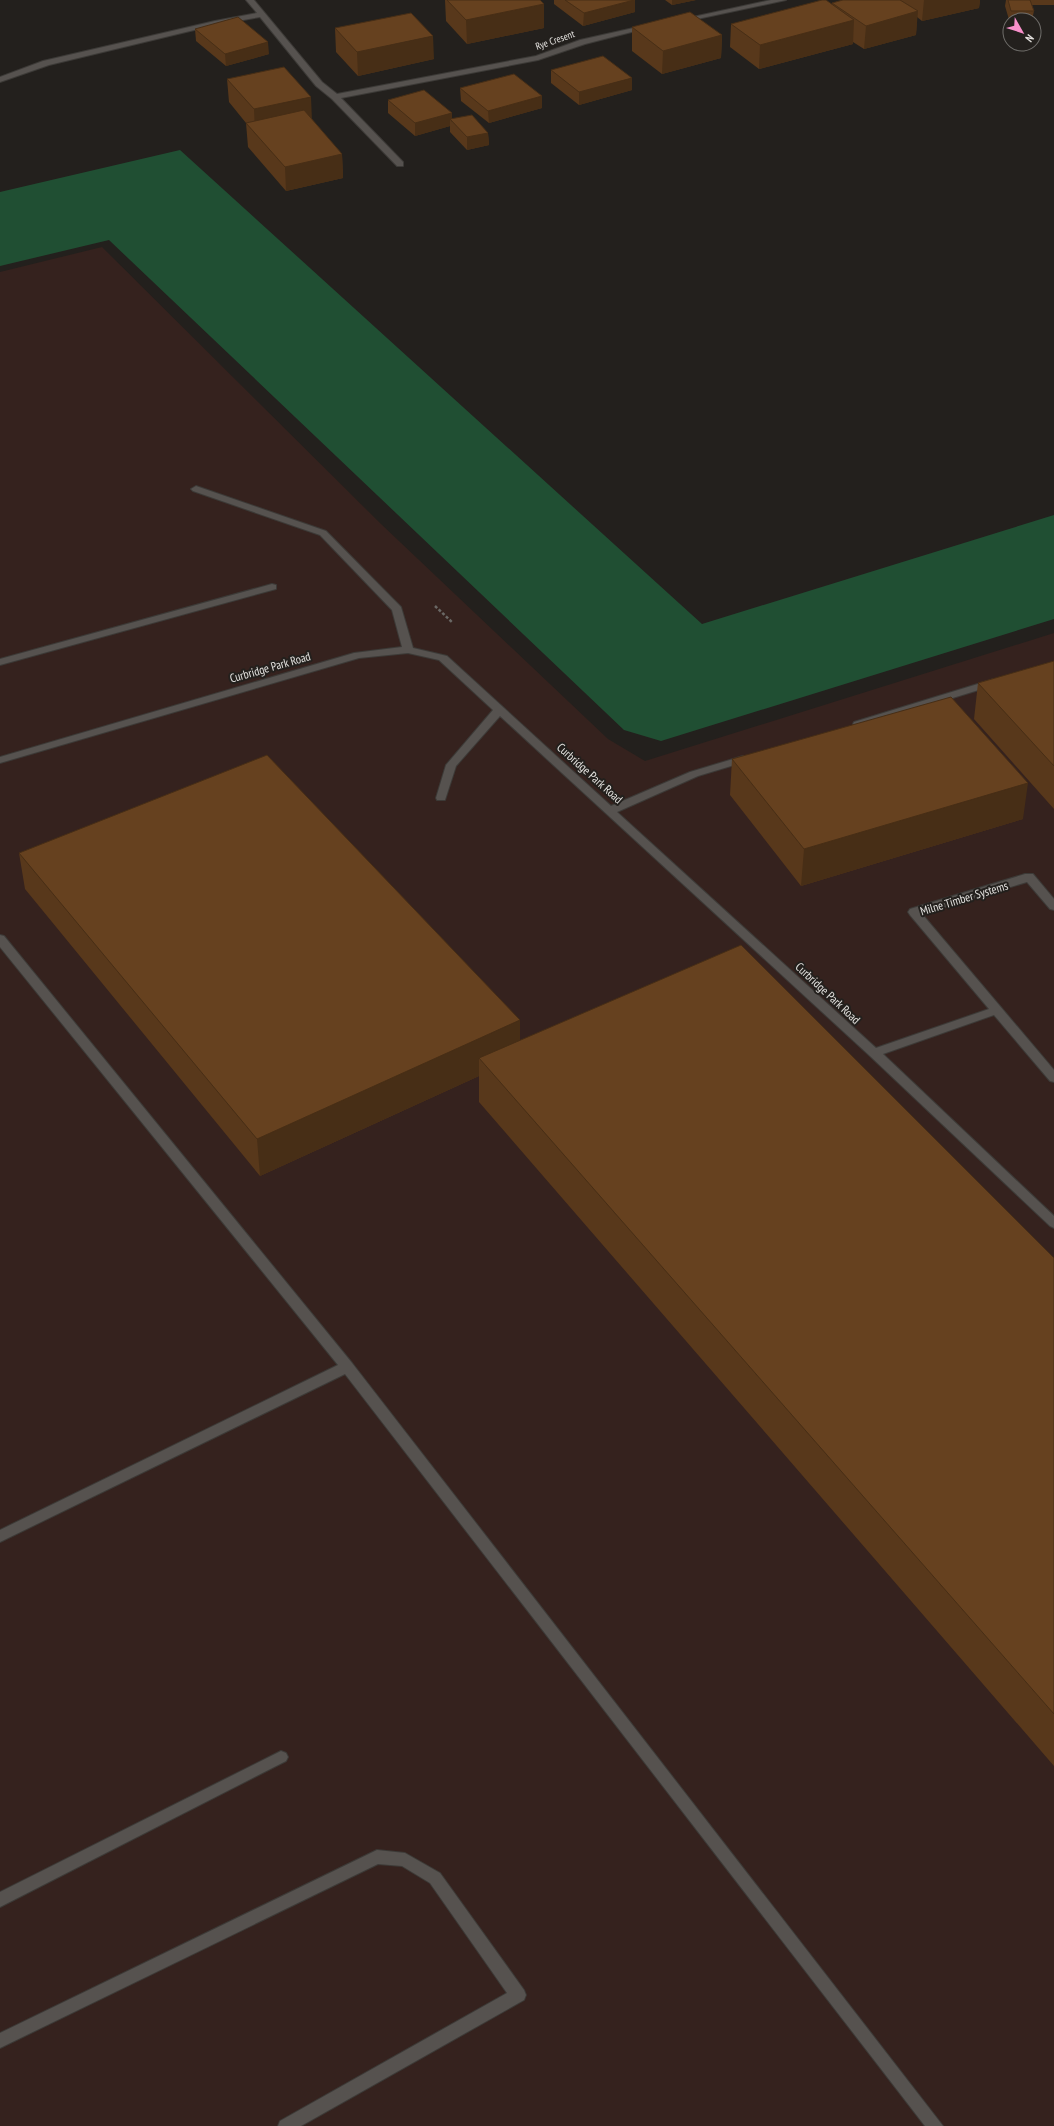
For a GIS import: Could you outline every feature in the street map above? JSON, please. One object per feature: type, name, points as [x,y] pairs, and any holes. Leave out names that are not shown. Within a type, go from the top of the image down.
[{"type":"street","points":[[250,0],[319,84],[336,97],[400,164]]},
{"type":"street","points":[[675,22],[782,0]]},
{"type":"street","points":[[0,80],[46,63],[215,23],[261,15]]},
{"type":"street","name":"Rye Cresent","points":[[336,97],[441,78],[538,58],[583,42],[652,26]]},
{"type":"street","points":[[196,489],[323,533],[397,609],[408,650]]},
{"type":"street","points":[[0,662],[272,587]]},
{"type":"street","name":"Curbridge Park Road","points":[[0,760],[358,655],[408,650],[443,658],[611,810],[874,1053],[1054,1223]]},
{"type":"street","points":[[845,728],[1002,679]]},
{"type":"street","points":[[441,798],[451,765],[500,709]]},
{"type":"street","points":[[611,810],[694,774],[756,755]]},
{"type":"street","name":"Milne Timber Systems","points":[[1054,906],[1029,877],[914,912],[1054,1078]]},
{"type":"street","points":[[0,939],[347,1367],[935,2126]]},
{"type":"street","points":[[874,1053],[997,1010]]},
{"type":"street","points":[[1,1534],[347,1367]]},
{"type":"street","points":[[0,1900],[281,1757]]},
{"type":"street","points":[[0,2041],[377,1857],[405,1860],[435,1878],[518,1995],[286,2126]]},
{"type":"path","points":[[429,601],[458,627]]},
{"type":"shaded area","points":[[102,247],[381,524],[608,739],[645,761],[1054,633],[1054,2126],[0,2126],[0,272]]},
{"type":"green space","points":[[180,150],[702,624],[1054,515],[1054,619],[661,741],[624,730],[109,240],[0,266],[0,192]]},
{"type":"building","points":[[447,0],[540,0],[544,4],[466,20]]},
{"type":"building","points":[[565,0],[634,0],[584,13]]},
{"type":"building","points":[[826,0],[854,20],[760,45],[731,24]]},
{"type":"building","points":[[843,0],[900,0],[918,11],[866,26],[832,3]]},
{"type":"building","points":[[1008,0],[1030,0],[1034,11],[1011,11]]},
{"type":"building","points":[[690,12],[722,35],[663,51],[632,27]]},
{"type":"building","points":[[411,13],[433,36],[357,52],[335,28]]},
{"type":"building","points":[[238,17],[268,42],[225,54],[195,29]]},
{"type":"building","points":[[603,56],[632,78],[579,92],[551,70]]},
{"type":"building","points":[[284,67],[311,97],[254,109],[227,79]]},
{"type":"building","points":[[514,74],[542,96],[488,111],[460,88]]},
{"type":"building","points":[[424,90],[452,113],[415,123],[388,100]]},
{"type":"building","points":[[304,110],[342,154],[285,167],[246,123]]},
{"type":"building","points":[[472,115],[488,133],[467,137],[450,119]]},
{"type":"building","points":[[1054,661],[1054,766],[978,683]]},
{"type":"building","points":[[951,697],[1028,783],[804,849],[732,759]]},
{"type":"building","points":[[267,755],[520,1020],[257,1139],[19,853]]},
{"type":"building","points":[[741,945],[1054,1258],[1054,1714],[479,1058]]}]
